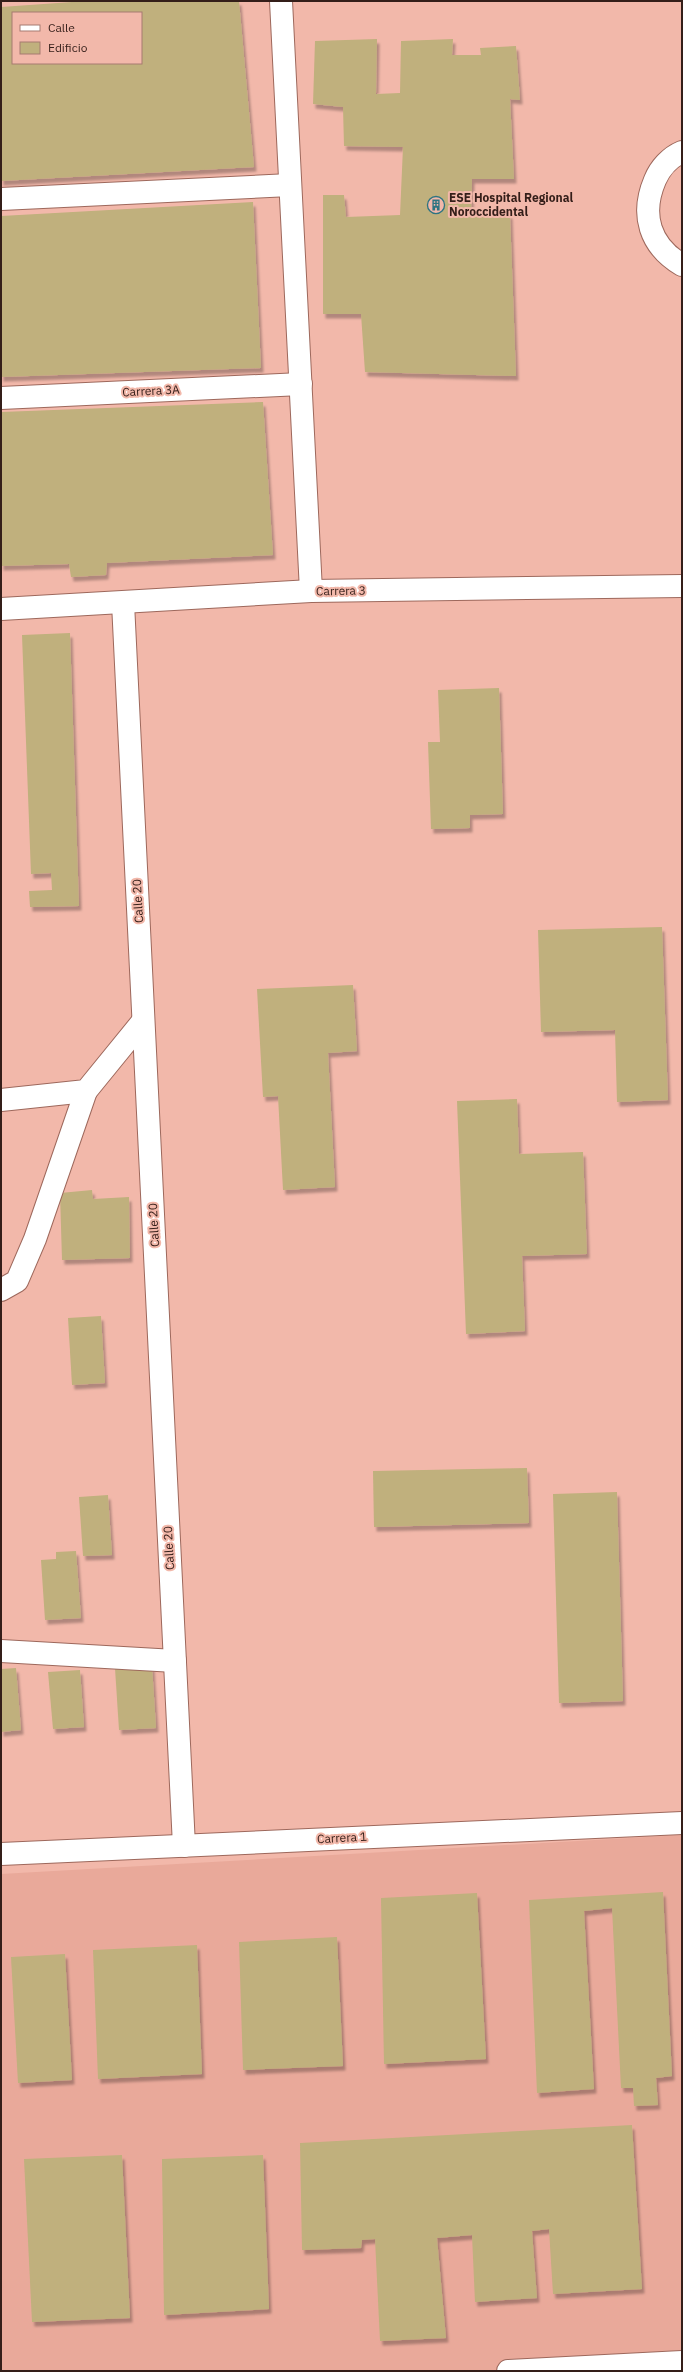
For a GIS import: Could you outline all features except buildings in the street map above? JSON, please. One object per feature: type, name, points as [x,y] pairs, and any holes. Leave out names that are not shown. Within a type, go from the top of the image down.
[{"type":"street","points":[[281,1],[311,591]]},
{"type":"street","points":[[682,152],[675,155],[658,172],[649,193],[647,216],[654,239],[669,257],[682,265]]},
{"type":"street","points":[[1,199],[290,185]]},
{"type":"street","name":"Carrera 3A","points":[[1,398],[301,384]]},
{"type":"street","name":"Carrera 3","points":[[1,609],[311,591],[682,586]]},
{"type":"street","name":"Calle 20","points":[[123,603],[184,1846]]},
{"type":"street","points":[[1,1290],[17,1281],[35,1239],[86,1091],[144,1021]]},
{"type":"street","points":[[1,1100],[86,1091]]},
{"type":"street","points":[[1,1651],[175,1661]]},
{"type":"street","name":"Carrera 1","points":[[1,1854],[682,1823]]},
{"type":"street","points":[[508,2371],[682,2362]]},
{"type":"shaded area","points":[[682,1835],[682,2371],[1,2371],[1,1874]]},
{"type":"place","name":"ESE Hospital Regional Noroccidental","points":[[436,205]]}]
